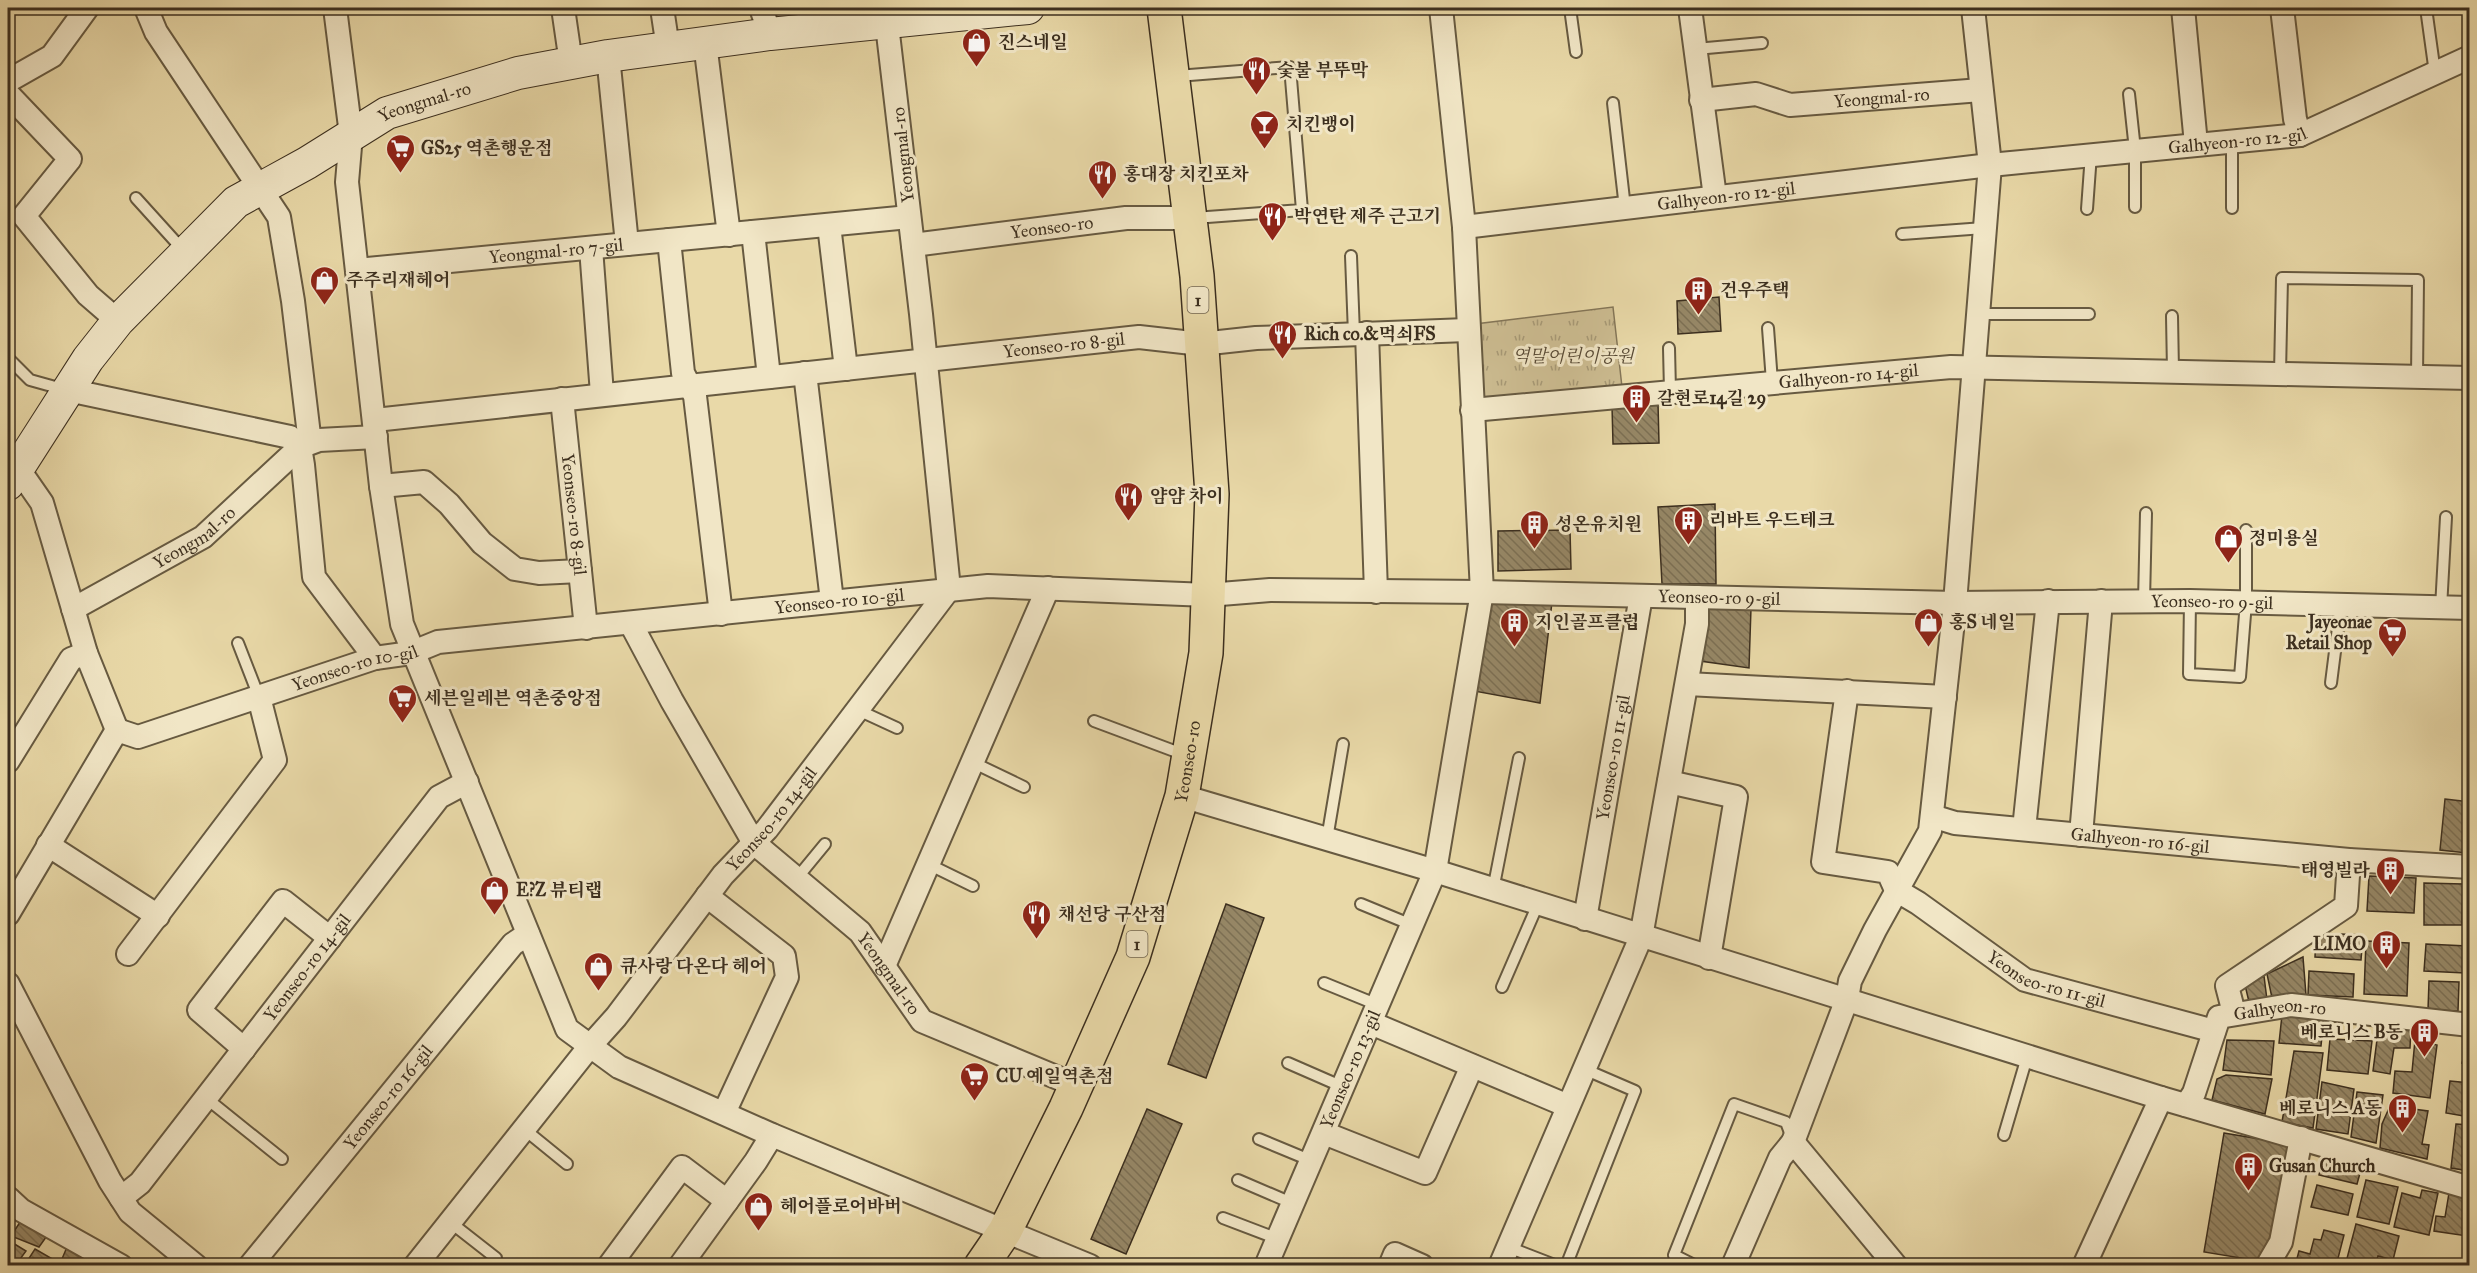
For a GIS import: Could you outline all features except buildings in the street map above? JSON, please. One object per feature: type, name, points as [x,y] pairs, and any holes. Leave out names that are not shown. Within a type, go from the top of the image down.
[{"type":"main road","name":"Yeonseo-ro","points":[[981,1266],[1005,1231],[1066,1108],[1133,957],[1182,796],[1206,652],[1212,494],[1191,218],[1164,8]]},
{"type":"street","points":[[8,81],[52,56],[87,8]]},
{"type":"street","points":[[146,8],[156,32],[279,217],[309,435],[300,447]]},
{"type":"street","points":[[335,8],[351,135],[347,182],[381,486],[402,624],[411,653],[467,782],[567,1029],[619,1066],[772,1135],[1090,1266]]},
{"type":"street","points":[[564,8],[571,63]]},
{"type":"street","points":[[662,8],[668,48]]},
{"type":"street","name":"Yeongmal-ro","points":[[117,730],[86,653],[42,503],[11,468],[118,321],[236,202],[387,113],[518,73],[705,43],[765,21],[1028,8]]},
{"type":"street","points":[[1435,871],[1482,592],[1467,330],[1464,227],[1441,8]]},
{"type":"street","points":[[1690,8],[1715,197]]},
{"type":"street","points":[[1733,1266],[1780,1158],[1793,1142],[1847,999],[1850,981],[1896,890],[1930,831],[1955,603],[1976,367],[1990,165],[1973,8]]},
{"type":"street","points":[[2182,8],[2196,144]]},
{"type":"street","points":[[2282,8],[2295,119],[2300,135]]},
{"type":"street","name":"Yeongmal-ro","points":[[886,15],[926,360]]},
{"type":"street","points":[[705,43],[729,235]]},
{"type":"street","points":[[608,57],[627,244]]},
{"type":"street","name":"Galhyeon-ro 12-gil","points":[[1464,227],[1990,165],[2300,135],[2469,57]]},
{"type":"street","name":"Yeongmal-ro","points":[[1701,100],[1756,94],[1790,105],[1981,90]]},
{"type":"street","points":[[8,94],[70,159],[24,216],[88,295],[118,321]]},
{"type":"street","name":"Yeongmal-ro","points":[[753,232],[909,217]]},
{"type":"street","name":"Yeonseo-ro","points":[[913,245],[1126,218],[1191,218]]},
{"type":"street","points":[[829,225],[846,369]]},
{"type":"street","points":[[753,232],[769,377]]},
{"type":"street","name":"Yeongmal-ro 7-gil","points":[[357,270],[753,232]]},
{"type":"street","points":[[669,240],[683,373],[695,396],[722,614]]},
{"type":"street","points":[[591,248],[602,394]]},
{"type":"street","name":"Yeonseo-ro 8-gil","points":[[375,429],[602,394],[1139,337],[1201,344],[1256,338],[1467,330]]},
{"type":"street","points":[[1360,334],[1376,592]]},
{"type":"street","points":[[926,360],[949,589]]},
{"type":"street","name":"Galhyeon-ro 14-gil","points":[[1472,410],[1772,382],[1976,367],[2469,378]]},
{"type":"street","points":[[805,373],[832,601]]},
{"type":"street","points":[[68,390],[290,438],[300,447],[314,577],[375,658]]},
{"type":"street","name":"Yeonseo-ro 8-gil","points":[[562,399],[586,628]]},
{"type":"street","name":"Yeongmal-ro","points":[[73,609],[203,537],[300,447],[319,440],[375,429]]},
{"type":"street","points":[[381,486],[424,482],[449,504],[482,543],[515,568],[539,573],[580,571]]},
{"type":"street","name":"Yeonseo-ro 10-gil","points":[[117,730],[138,737],[375,658],[411,653],[438,642],[631,624],[988,585],[1208,595]]},
{"type":"street","points":[[884,966],[1048,588]]},
{"type":"street","name":"Yeonseo-ro 14-gil","points":[[590,1046],[616,1017],[707,896],[768,829],[949,589]]},
{"type":"street","name":"Yeonseo-ro 9-gil","points":[[1208,595],[1270,590],[1482,592],[1955,603],[2190,601],[2469,608]]},
{"type":"street","name":"Yeonseo-ro 11-gil","points":[[1585,919],[1641,596]]},
{"type":"street","points":[[1504,1256],[1641,938],[1697,624],[1697,597]]},
{"type":"street","points":[[2024,829],[2048,601]]},
{"type":"street","points":[[2081,835],[2101,601]]},
{"type":"street","points":[[631,624],[672,701],[754,843]]},
{"type":"street","points":[[8,761],[71,659],[86,653]]},
{"type":"street","points":[[1687,684],[1945,697]]},
{"type":"street","name":"Yeonseo-ro 11-gil","points":[[1847,691],[1823,862],[1888,873],[1896,890],[1918,903],[2025,980],[2214,1031]]},
{"type":"street","points":[[129,954],[275,760],[259,697]]},
{"type":"street","points":[[8,914],[117,730]]},
{"type":"street","name":"Yeonseo-ro 14-gil","points":[[206,1098],[439,797],[467,782]]},
{"type":"street","points":[[1669,782],[1736,797],[1709,958]]},
{"type":"street","points":[[1182,796],[1435,871],[1641,938],[1847,999],[2161,1098],[2469,1188]]},
{"type":"street","name":"Galhyeon-ro 16-gil","points":[[1932,816],[1955,823],[2081,835],[2349,860],[2469,867]]},
{"type":"street","name":"Yeongmal-ro","points":[[754,843],[860,932],[922,1021],[1075,1085]]},
{"type":"street","points":[[48,845],[158,916]]},
{"type":"street","points":[[2234,1013],[2227,986],[2346,906],[2349,860]]},
{"type":"street","name":"Yeonseo-ro 13-gil","points":[[1266,1266],[1435,871]]},
{"type":"street","points":[[707,896],[784,956],[787,977],[724,1113]]},
{"type":"street","points":[[244,1048],[199,1010],[283,900],[330,938]]},
{"type":"street","name":"Yeonseo-ro 16-gil","points":[[250,1266],[513,944],[528,934]]},
{"type":"street","points":[[8,984],[130,1212],[193,1265]]},
{"type":"street","name":"Galhyeon-ro","points":[[2186,1105],[2194,1093],[2219,1017],[2291,1005],[2469,1024]]},
{"type":"street","points":[[1374,1014],[1472,1066],[1568,1106]]},
{"type":"street","points":[[415,1266],[590,1046]]},
{"type":"street","points":[[1324,1133],[1425,1173],[1472,1066]]},
{"type":"street","points":[[121,1198],[140,1184],[206,1098]]},
{"type":"street","points":[[2084,1266],[2161,1098]]},
{"type":"street","points":[[680,1266],[772,1135]]},
{"type":"street","points":[[2267,1266],[2281,1242],[2301,1138]]},
{"type":"street","points":[[1793,1142],[1896,1266]]},
{"type":"street","points":[[609,1266],[682,1167],[727,1202]]},
{"type":"street","points":[[12,1211],[121,1266]]},
{"type":"street","points":[[1390,1266],[1395,1254],[1422,1266]]},
{"type":"lane","points":[[1570,8],[1576,52]]},
{"type":"lane","points":[[2426,8],[2435,73]]},
{"type":"lane","points":[[1696,49],[1762,43]]},
{"type":"lane","points":[[1173,77],[1290,67],[1302,210],[1191,218]]},
{"type":"lane","points":[[2129,94],[2135,150],[2135,207]]},
{"type":"lane","points":[[1613,103],[1625,208]]},
{"type":"lane","points":[[2232,141],[2232,208]]},
{"type":"lane","points":[[2087,209],[2091,154]]},
{"type":"lane","points":[[136,198],[186,253]]},
{"type":"lane","points":[[1902,234],[1984,228]]},
{"type":"lane","points":[[1351,256],[1360,334]]},
{"type":"lane","points":[[2280,373],[2282,278],[2418,280],[2417,377]]},
{"type":"lane","points":[[1979,314],[2089,314]]},
{"type":"lane","points":[[2172,316],[2174,371]]},
{"type":"lane","points":[[1768,328],[1772,382]]},
{"type":"lane","points":[[1669,348],[1670,391]]},
{"type":"lane","points":[[8,358],[30,380],[68,390]]},
{"type":"lane","points":[[2145,601],[2146,513]]},
{"type":"lane","points":[[2441,608],[2446,517]]},
{"type":"lane","points":[[2190,601],[2189,674],[2240,677],[2246,602],[2246,530]]},
{"type":"lane","points":[[2331,683],[2341,604]]},
{"type":"lane","points":[[238,643],[259,697]]},
{"type":"lane","points":[[858,710],[897,728]]},
{"type":"lane","points":[[1094,721],[1188,756]]},
{"type":"lane","points":[[1327,839],[1343,744]]},
{"type":"lane","points":[[1493,890],[1519,758]]},
{"type":"lane","points":[[972,762],[1024,787]]},
{"type":"lane","points":[[797,878],[825,844]]},
{"type":"lane","points":[[928,864],[973,886]]},
{"type":"lane","points":[[1361,904],[1412,925]]},
{"type":"lane","points":[[1502,987],[1538,904]]},
{"type":"lane","points":[[1324,983],[1374,1014]]},
{"type":"lane","points":[[2004,1135],[2027,1057]]},
{"type":"lane","points":[[1288,1063],[1344,1087]]},
{"type":"lane","points":[[1566,1266],[1635,1091],[1584,1069]]},
{"type":"lane","points":[[206,1098],[282,1159]]},
{"type":"lane","points":[[1696,1266],[1674,1256],[1734,1104],[1786,1122],[1793,1142]]},
{"type":"lane","points":[[524,1129],[567,1164]]},
{"type":"lane","points":[[1259,1139],[1312,1161]]},
{"type":"lane","points":[[1238,1180],[1294,1204]]},
{"type":"lane","points":[[1223,1218],[1279,1239]]},
{"type":"lane","points":[[450,1222],[496,1258]]},
{"type":"lane","points":[[1504,1256],[1557,1266]]},
{"type":"green space","name":"역말어린이공원","points":[[1613,307],[1623,396],[1472,406],[1467,325]]},
{"type":"place","name":"진스네일","points":[[977,68]]},
{"type":"place","name":"숯불 부뚜막","points":[[1256,96]]},
{"type":"place","name":"치킨뱅이","points":[[1265,150]]},
{"type":"place","name":"GS25 역촌행운점","points":[[400,174]]},
{"type":"place","name":"홍대장 치킨포차","points":[[1102,200]]},
{"type":"place","name":"박연탄 제주 근고기","points":[[1273,242]]},
{"type":"place","name":"주주리재헤어","points":[[325,306]]},
{"type":"place","name":"건우주택","points":[[1699,316]]},
{"type":"place","name":"Rich co.&먹쇠FS","points":[[1283,360]]},
{"type":"place","name":"갈현로14길 29","points":[[1636,424]]},
{"type":"place","name":"얌얌 차이","points":[[1129,522]]},
{"type":"place","name":"리바트 우드테크","points":[[1688,546]]},
{"type":"place","name":"성온유치원","points":[[1534,550]]},
{"type":"place","name":"정미용실","points":[[2228,564]]},
{"type":"place","name":"지인골프클럽","points":[[1514,648]]},
{"type":"place","name":"홍S 네일","points":[[1928,648]]},
{"type":"place","name":"Jayeonae Retail Shop","points":[[2393,658]]},
{"type":"place","name":"세븐일레븐 역촌중앙점","points":[[403,724]]},
{"type":"place","name":"태영빌라","points":[[2391,896]]},
{"type":"place","name":"E?Z 뷰티랩","points":[[495,916]]},
{"type":"place","name":"채선당 구산점","points":[[1037,940]]},
{"type":"place","name":"LIMO","points":[[2387,970]]},
{"type":"place","name":"큐사랑 다온다 헤어","points":[[599,992]]},
{"type":"place","name":"베로니스 B동","points":[[2424,1058]]},
{"type":"place","name":"CU 예일역촌점","points":[[975,1102]]},
{"type":"place","name":"베로니스 A동","points":[[2403,1134]]},
{"type":"place","name":"Gusan Church","points":[[2248,1192]]},
{"type":"place","name":"헤어플로어바버","points":[[759,1232]]}]
